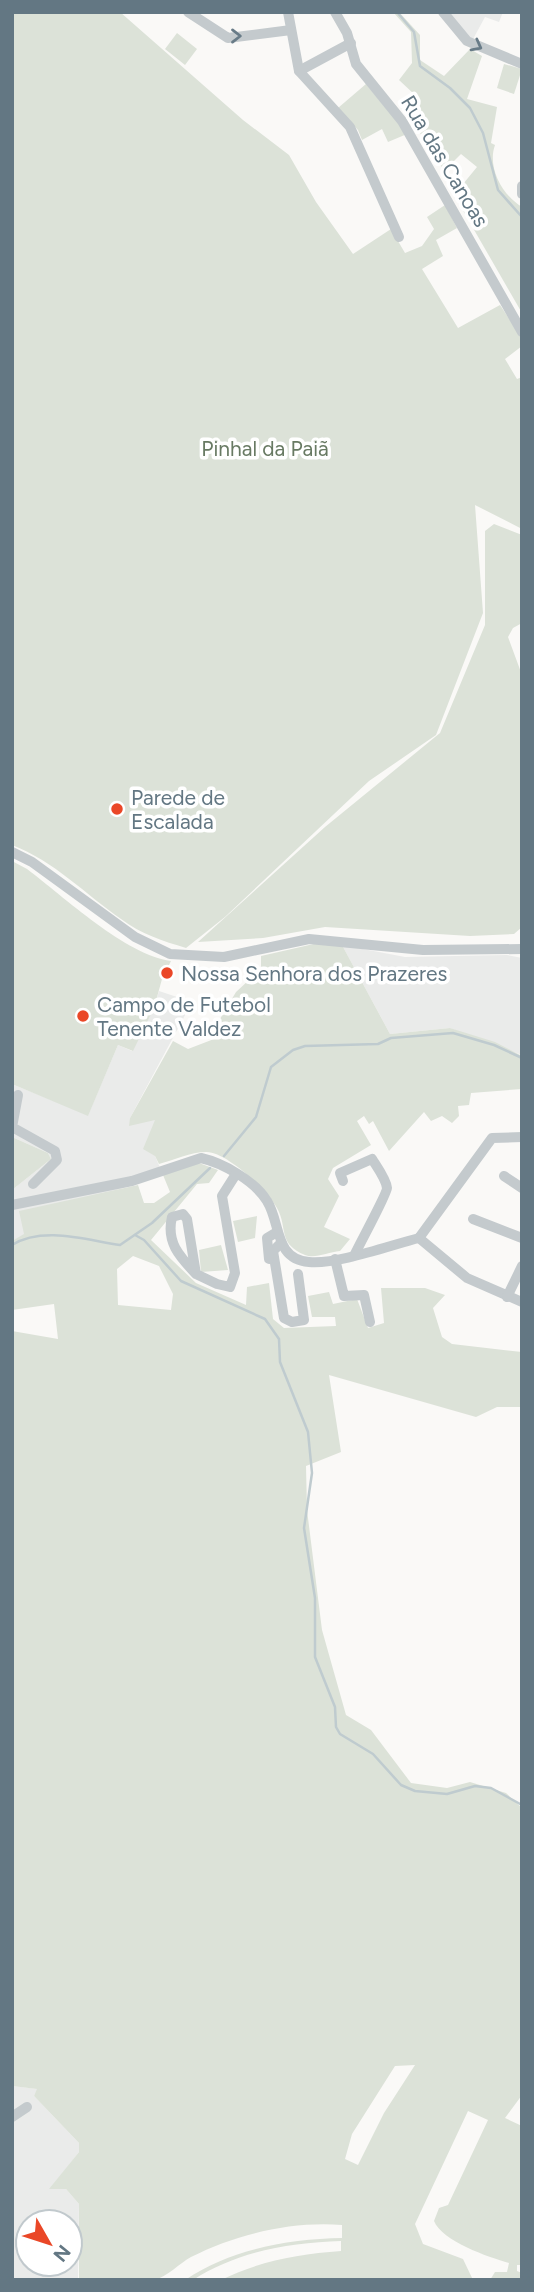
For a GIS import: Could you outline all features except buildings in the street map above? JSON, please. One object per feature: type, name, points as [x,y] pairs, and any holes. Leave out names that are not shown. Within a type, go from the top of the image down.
[{"type":"street","points":[[188,12],[204,17],[228,38],[291,30]]},
{"type":"street","points":[[288,12],[299,71],[350,127],[399,237]]},
{"type":"street","name":"Rua das Canoas","points":[[335,12],[351,43],[356,64],[402,121],[522,332]]},
{"type":"street","points":[[443,12],[467,41],[522,64]]},
{"type":"street","points":[[299,71],[351,43]]},
{"type":"street","points":[[522,186],[522,194]]},
{"type":"street","points":[[12,852],[32,862],[135,937],[170,954],[223,957],[309,939],[423,950],[518,946]]},
{"type":"street","points":[[18,1095],[12,1127],[55,1151],[57,1160],[33,1184]]},
{"type":"street","points":[[12,1205],[132,1181],[201,1158],[236,1174],[261,1191],[272,1210],[280,1244],[302,1261],[335,1259],[419,1238],[492,1138],[522,1137]]},
{"type":"street","points":[[343,1181],[340,1173],[372,1159],[387,1186],[386,1194],[369,1221],[355,1254]]},
{"type":"street","points":[[196,1273],[187,1219],[183,1214],[172,1216],[168,1231],[174,1249],[196,1273],[217,1284],[230,1287],[234,1283],[222,1195],[236,1174]]},
{"type":"street","points":[[504,1176],[522,1188]]},
{"type":"street","points":[[473,1219],[522,1238]]},
{"type":"street","points":[[276,1278],[268,1256],[267,1238],[277,1231]]},
{"type":"street","points":[[419,1238],[467,1278],[522,1302]]},
{"type":"street","points":[[280,1244],[273,1251],[276,1278],[284,1318],[292,1322],[304,1320],[298,1274]]},
{"type":"street","points":[[335,1259],[340,1289],[344,1296],[364,1296],[370,1322]]},
{"type":"street","points":[[507,1297],[522,1266]]},
{"type":"street","points":[[12,2117],[27,2107]]},
{"type":"shaded area","points":[[449,12],[503,12],[499,22],[485,17],[472,41]]},
{"type":"shaded area","points":[[342,945],[405,957],[507,955],[522,958],[522,1055],[450,1028],[390,1034]]},
{"type":"shaded area","points":[[159,991],[192,1002],[130,1118],[155,1120],[155,1156],[163,1175],[111,1192],[12,1241],[12,1190],[51,1159],[48,1153],[12,1137],[12,1084],[88,1115],[118,1045],[132,1051],[154,1008]]},
{"type":"shaded area","points":[[12,2086],[38,2089],[34,2096],[79,2143],[79,2152],[50,2189],[66,2189],[79,2204],[79,2208],[14,2208],[14,2278],[78,2280],[12,2280]]},
{"type":"green space","name":"Pinhal da Paiã","points":[[12,12],[120,12],[243,120],[289,155],[316,202],[353,254],[391,229],[405,253],[422,246],[434,229],[427,217],[445,205],[457,228],[436,240],[443,256],[422,269],[458,328],[500,305],[522,338],[522,346],[505,359],[517,379],[522,377],[522,529],[475,505],[483,613],[436,735],[369,781],[225,917],[186,948],[136,929],[42,860],[12,845]]},
{"type":"green space","points":[[393,12],[399,12],[420,35],[420,60],[444,76],[470,49],[482,56],[467,99],[497,107],[491,143],[495,145],[495,171],[508,195],[522,207],[522,313],[454,195],[477,167],[461,154],[444,171],[415,125],[423,116],[415,95],[399,80],[412,63],[411,32]]},
{"type":"green space","points":[[177,33],[197,49],[185,65],[165,49]]},
{"type":"green space","points":[[504,64],[522,69],[514,94],[497,88]]},
{"type":"green space","points":[[366,84],[407,134],[388,142],[382,129],[362,140],[358,130],[338,108]]},
{"type":"green space","points":[[494,524],[522,535],[522,623],[513,628],[508,637],[522,675],[522,927],[514,934],[470,936],[325,927],[263,938],[198,942],[325,827],[440,733],[485,625],[485,531]]},
{"type":"green space","points":[[12,861],[27,869],[115,937],[153,956],[171,961],[162,979],[154,1008],[133,1051],[118,1045],[88,1116],[12,1084]]},
{"type":"green space","points":[[318,943],[342,945],[390,1034],[450,1028],[495,1042],[522,1056],[522,1089],[471,1093],[469,1105],[458,1106],[459,1116],[452,1123],[442,1116],[431,1121],[424,1112],[389,1151],[373,1121],[369,1124],[364,1116],[357,1121],[371,1145],[333,1168],[328,1179],[339,1196],[324,1227],[350,1239],[340,1251],[313,1256],[297,1251],[287,1242],[279,1212],[267,1194],[247,1174],[225,1158],[200,1152],[159,1164],[155,1156],[143,1149],[155,1120],[129,1126],[130,1118],[173,1041],[188,1049],[227,1034],[220,1019],[236,992],[261,969],[261,956]]},
{"type":"green space","points":[[12,1137],[48,1153],[51,1159],[12,1190]]},
{"type":"green space","points":[[199,1163],[218,1170],[209,1183],[197,1184],[151,1240],[196,1283],[246,1305],[247,1287],[269,1283],[273,1319],[284,1328],[336,1326],[335,1317],[312,1317],[308,1296],[329,1292],[333,1304],[357,1299],[368,1328],[384,1323],[381,1288],[425,1288],[445,1295],[433,1308],[442,1337],[452,1344],[522,1352],[522,1407],[497,1407],[476,1417],[329,1375],[341,1452],[306,1466],[307,1510],[322,1630],[346,1715],[371,1730],[411,1783],[447,1788],[470,1782],[506,1793],[522,1808],[522,2095],[505,2118],[522,2126],[522,2265],[517,2265],[517,2271],[522,2273],[522,2280],[490,2280],[495,2272],[507,2272],[509,2263],[456,2241],[446,2235],[434,2221],[439,2208],[448,2205],[488,2120],[468,2111],[415,2224],[423,2244],[463,2259],[473,2280],[221,2280],[280,2260],[341,2251],[341,2241],[264,2250],[228,2262],[193,2280],[185,2280],[221,2260],[241,2253],[301,2241],[342,2238],[342,2225],[323,2224],[284,2227],[245,2236],[191,2257],[154,2280],[79,2280],[84,2278],[84,2208],[79,2208],[79,2204],[66,2189],[49,2189],[79,2152],[79,2143],[34,2096],[37,2089],[12,2086],[12,1331],[58,1339],[54,1304],[12,1310],[12,1241],[24,1234],[19,1211],[138,1185],[144,1203],[154,1203],[170,1192],[163,1175]],"holes":[[[133,1256],[159,1266],[173,1294],[171,1310],[118,1305],[117,1269]],[[415,2065],[384,2113],[358,2165],[345,2159],[352,2134],[395,2066]]]},
{"type":"green space","points":[[257,1216],[255,1238],[238,1242],[233,1221]]},
{"type":"green space","points":[[221,1245],[228,1270],[201,1272],[199,1250]]},
{"type":"waterway","points":[[397,12],[414,32],[420,66],[450,88],[470,108],[483,133],[498,190],[522,217]]},
{"type":"waterway","points":[[224,1156],[256,1117],[271,1067],[293,1050],[305,1046],[378,1044],[391,1038],[453,1033],[494,1045],[522,1058]]},
{"type":"waterway","points":[[12,1245],[24,1239],[51,1235],[120,1245],[152,1223],[210,1168]]},
{"type":"waterway","points":[[135,1235],[144,1240],[181,1281],[265,1319],[279,1339],[280,1362],[308,1432],[312,1473],[304,1528],[315,1598],[315,1657],[335,1707],[336,1727],[340,1734],[373,1754],[401,1785],[415,1791],[447,1794],[475,1786],[491,1788],[522,1805]]},
{"type":"place","name":"Parede de Escalada","points":[[117,809]]},
{"type":"place","name":"Nossa Senhora dos Prazeres","points":[[167,973]]},
{"type":"place","name":"Campo de Futebol Tenente Valdez","points":[[83,1016]]}]
